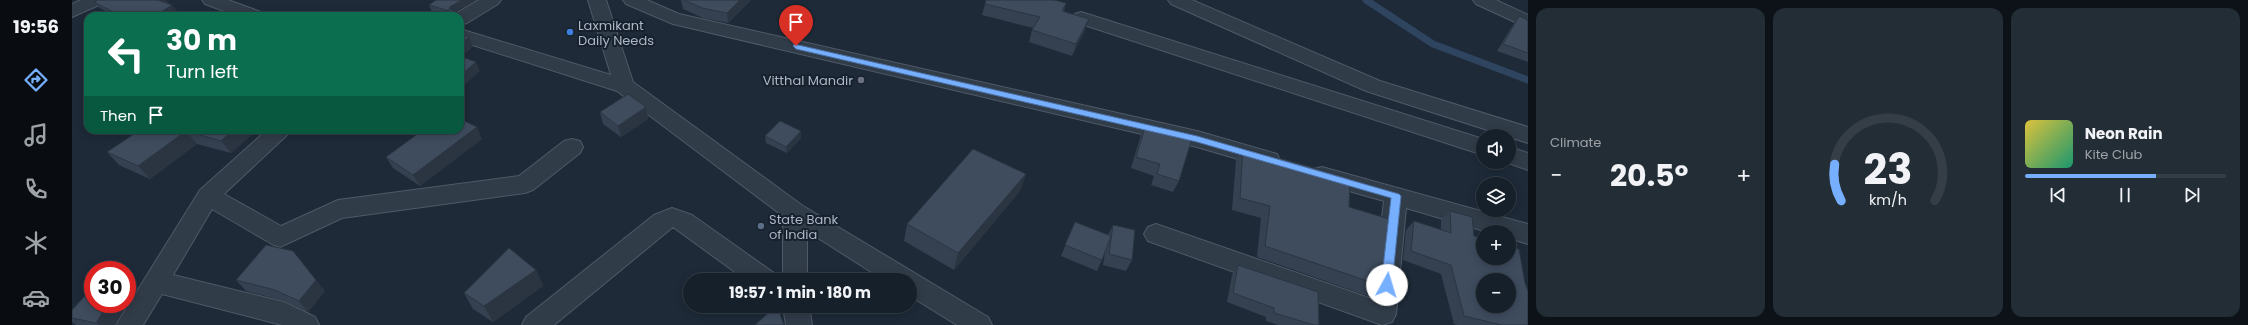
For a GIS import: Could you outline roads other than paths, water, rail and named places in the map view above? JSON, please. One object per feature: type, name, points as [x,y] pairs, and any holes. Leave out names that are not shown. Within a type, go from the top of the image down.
[{"type":"street","points":[[72,11],[95,0]]},
{"type":"street","points":[[211,0],[244,12]]},
{"type":"street","points":[[464,17],[492,0]]},
{"type":"street","points":[[597,0],[624,86]]},
{"type":"street","points":[[632,0],[673,18],[1197,139],[1528,234]]},
{"type":"street","points":[[1177,0],[1373,86],[1528,135]]},
{"type":"street","points":[[1482,0],[1528,22]]},
{"type":"street","points":[[1081,18],[1476,145]]},
{"type":"street","points":[[464,36],[624,86],[795,212],[894,273]]},
{"type":"street","points":[[129,325],[208,196],[276,134]]},
{"type":"street","points":[[208,196],[280,237],[338,210],[525,184],[572,147]]},
{"type":"street","points":[[1516,158],[1528,162]]},
{"type":"street","points":[[1156,234],[1383,314],[1396,196]]},
{"type":"street","points":[[795,212],[795,273]]},
{"type":"street","points":[[535,325],[662,222],[672,217],[684,222],[755,273]]},
{"type":"street","points":[[156,282],[284,313],[306,325]]},
{"type":"street","points":[[917,287],[979,325]]},
{"type":"street","points":[[797,313],[799,325]]},
{"type":"waterway","points":[[1366,0],[1433,44],[1528,80]]},
{"type":"place","name":"Laxmikant Daily Needs","points":[[570,32]]},
{"type":"place","name":"Vitthal Mandir","points":[[861,80]]},
{"type":"place","name":"State Bank of India","points":[[761,226]]}]
